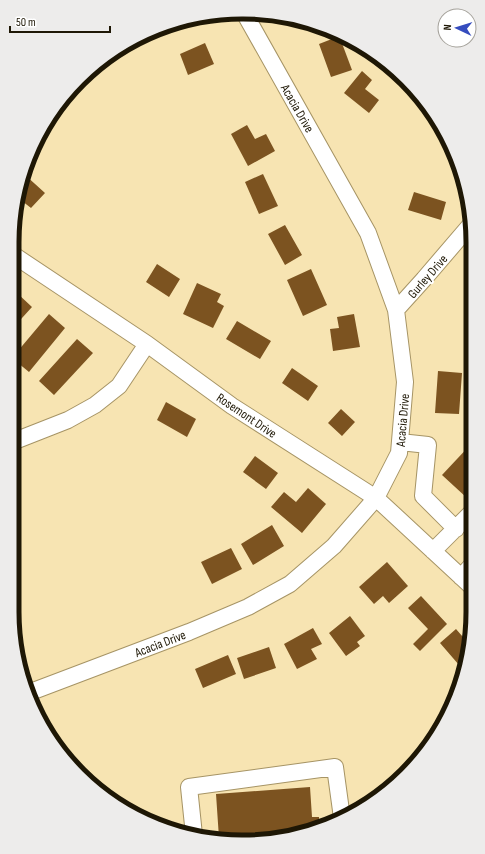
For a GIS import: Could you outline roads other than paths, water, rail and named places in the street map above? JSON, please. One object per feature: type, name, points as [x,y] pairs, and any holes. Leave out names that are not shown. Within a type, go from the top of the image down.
[{"type":"street","name":"Acacia Drive","points":[[34,691],[189,632],[248,607],[290,584],[334,546],[376,498],[399,453],[405,382],[396,310],[368,232],[248,19]]},
{"type":"street","name":"Gurley Drive","points":[[396,310],[466,230]]},
{"type":"street","name":"Rosemont Drive","points":[[19,259],[147,344],[232,406],[376,498],[466,581]]},
{"type":"street","points":[[19,439],[68,420],[95,404],[119,386],[147,344]]},
{"type":"street","points":[[400,442],[428,445],[423,496],[456,529]]},
{"type":"street","points":[[433,551],[466,518]]},
{"type":"street","points":[[193,829],[189,787],[335,767],[341,812]]}]
